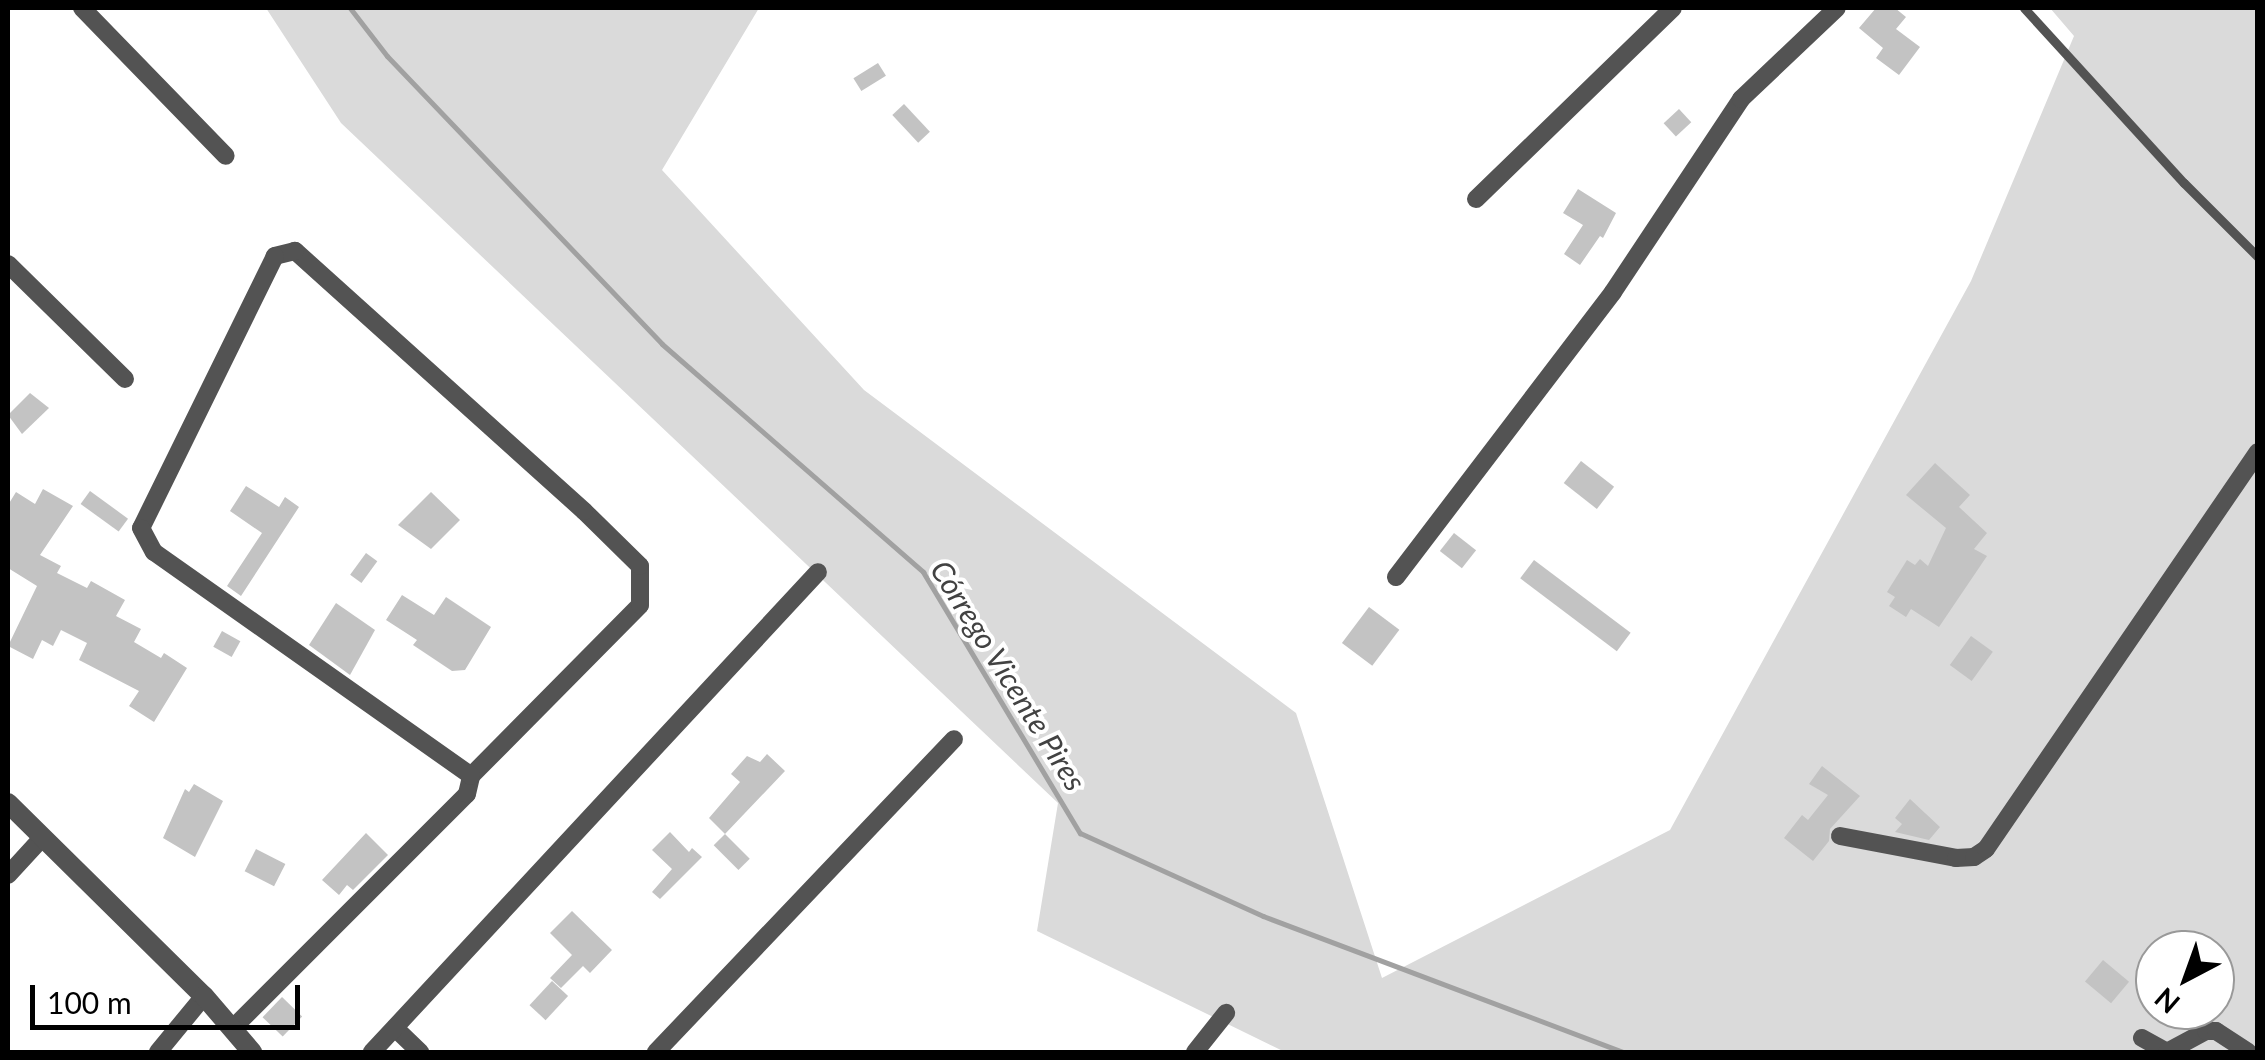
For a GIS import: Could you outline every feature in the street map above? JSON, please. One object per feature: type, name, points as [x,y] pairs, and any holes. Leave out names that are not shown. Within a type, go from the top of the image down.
[{"type":"street","points":[[82,8],[226,156]]},
{"type":"street","points":[[1476,199],[1673,8]]},
{"type":"street","points":[[1396,577],[1613,292],[1742,99],[1837,8]]},
{"type":"street","points":[[232,1029],[467,794],[471,776],[640,605],[640,566],[295,251],[275,256],[141,528],[154,552],[471,776]]},
{"type":"street","points":[[8,264],[124,379]]},
{"type":"street","points":[[1840,836],[1956,858],[1974,857],[1986,850],[2258,452]]},
{"type":"street","points":[[372,1052],[818,572]]},
{"type":"street","points":[[656,1052],[954,739]]},
{"type":"street","points":[[8,803],[204,996],[252,1052]]},
{"type":"street","points":[[8,874],[42,838]]},
{"type":"street","points":[[158,1052],[204,996]]},
{"type":"street","points":[[1195,1052],[1226,1013]]},
{"type":"street","points":[[394,1028],[420,1052]]},
{"type":"street","points":[[2142,1038],[2166,1052],[2206,1031],[2216,1031],[2248,1052]]},
{"type":"lane","points":[[2024,8],[2184,184],[2258,256]]},
{"type":"shaded area","points":[[266,8],[759,8],[662,170],[864,390],[1296,713],[1382,978],[1670,830],[1971,281],[2074,36],[2050,8],[2257,8],[2257,1052],[1285,1052],[1037,931],[1058,803],[341,123]]},
{"type":"building","points":[[1876,8],[1895,8],[1906,17],[1896,29],[1920,47],[1899,75],[1876,58],[1883,48],[1859,28]]},
{"type":"building","points":[[878,63],[886,76],[861,91],[853,78]]},
{"type":"building","points":[[904,104],[930,132],[918,143],[892,115]]},
{"type":"building","points":[[1679,109],[1691,122],[1676,136],[1664,123]]},
{"type":"building","points":[[1578,189],[1616,213],[1603,238],[1600,236],[1580,265],[1564,254],[1583,225],[1563,213]]},
{"type":"building","points":[[30,393],[49,408],[22,434],[8,415]]},
{"type":"building","points":[[1581,461],[1614,487],[1597,509],[1564,483]]},
{"type":"building","points":[[1935,463],[1970,495],[1959,507],[1987,533],[1974,549],[1987,556],[1939,627],[1911,609],[1906,617],[1889,606],[1895,597],[1887,592],[1907,560],[1915,565],[1920,559],[1928,566],[1946,528],[1906,495]]},
{"type":"building","points":[[246,486],[279,507],[285,497],[299,507],[241,596],[227,586],[262,533],[230,511]]},
{"type":"building","points":[[43,489],[73,506],[40,555],[61,566],[57,573],[87,588],[91,581],[125,600],[116,616],[141,629],[134,642],[161,658],[164,653],[187,668],[154,722],[129,706],[139,691],[79,660],[87,643],[61,630],[53,646],[42,640],[33,659],[8,646],[37,586],[8,568],[8,505],[16,492],[35,504]]},
{"type":"building","points":[[90,491],[128,519],[119,532],[81,504]]},
{"type":"building","points":[[431,492],[460,520],[431,549],[398,525]]},
{"type":"building","points":[[1454,533],[1476,550],[1462,568],[1440,551]]},
{"type":"building","points":[[366,553],[377,561],[361,583],[350,575]]},
{"type":"building","points":[[1534,560],[1631,633],[1617,651],[1520,578]]},
{"type":"building","points":[[402,595],[434,615],[446,597],[491,627],[465,670],[452,671],[413,645],[417,640],[386,620]]},
{"type":"building","points":[[336,603],[375,630],[350,675],[309,645]]},
{"type":"building","points":[[1369,607],[1399,630],[1372,666],[1342,643]]},
{"type":"building","points":[[222,631],[240,641],[232,657],[213,647]]},
{"type":"building","points":[[1971,636],[1993,652],[1972,681],[1950,665]]},
{"type":"building","points":[[767,754],[785,771],[725,834],[709,818],[740,782],[731,774],[747,756],[760,762]]},
{"type":"building","points":[[1822,766],[1860,796],[1830,829],[1829,841],[1813,861],[1784,838],[1802,815],[1808,820],[1828,795],[1809,784]]},
{"type":"building","points":[[194,784],[223,801],[195,857],[163,838],[185,789],[189,792]]},
{"type":"building","points":[[1910,799],[1940,827],[1929,840],[1895,832],[1902,824],[1895,818]]},
{"type":"building","points":[[670,832],[689,852],[692,848],[702,857],[660,899],[652,892],[672,869],[652,850]]},
{"type":"building","points":[[366,833],[388,855],[353,890],[347,885],[339,895],[322,880]]},
{"type":"building","points":[[725,834],[750,859],[738,870],[714,845]]},
{"type":"building","points":[[256,849],[285,864],[274,886],[245,871]]},
{"type":"building","points":[[572,911],[612,950],[590,973],[583,966],[561,988],[550,978],[572,955],[550,933]]},
{"type":"building","points":[[2103,960],[2129,982],[2111,1003],[2085,981]]},
{"type":"building","points":[[552,981],[568,996],[546,1020],[529,1005]]},
{"type":"building","points":[[282,997],[302,1016],[283,1037],[263,1017]]},
{"type":"waterway","name":"Córrego Vicente Pires","points":[[350,8],[387,56],[662,344],[923,572],[1080,833],[1263,916],[1623,1052]]}]
